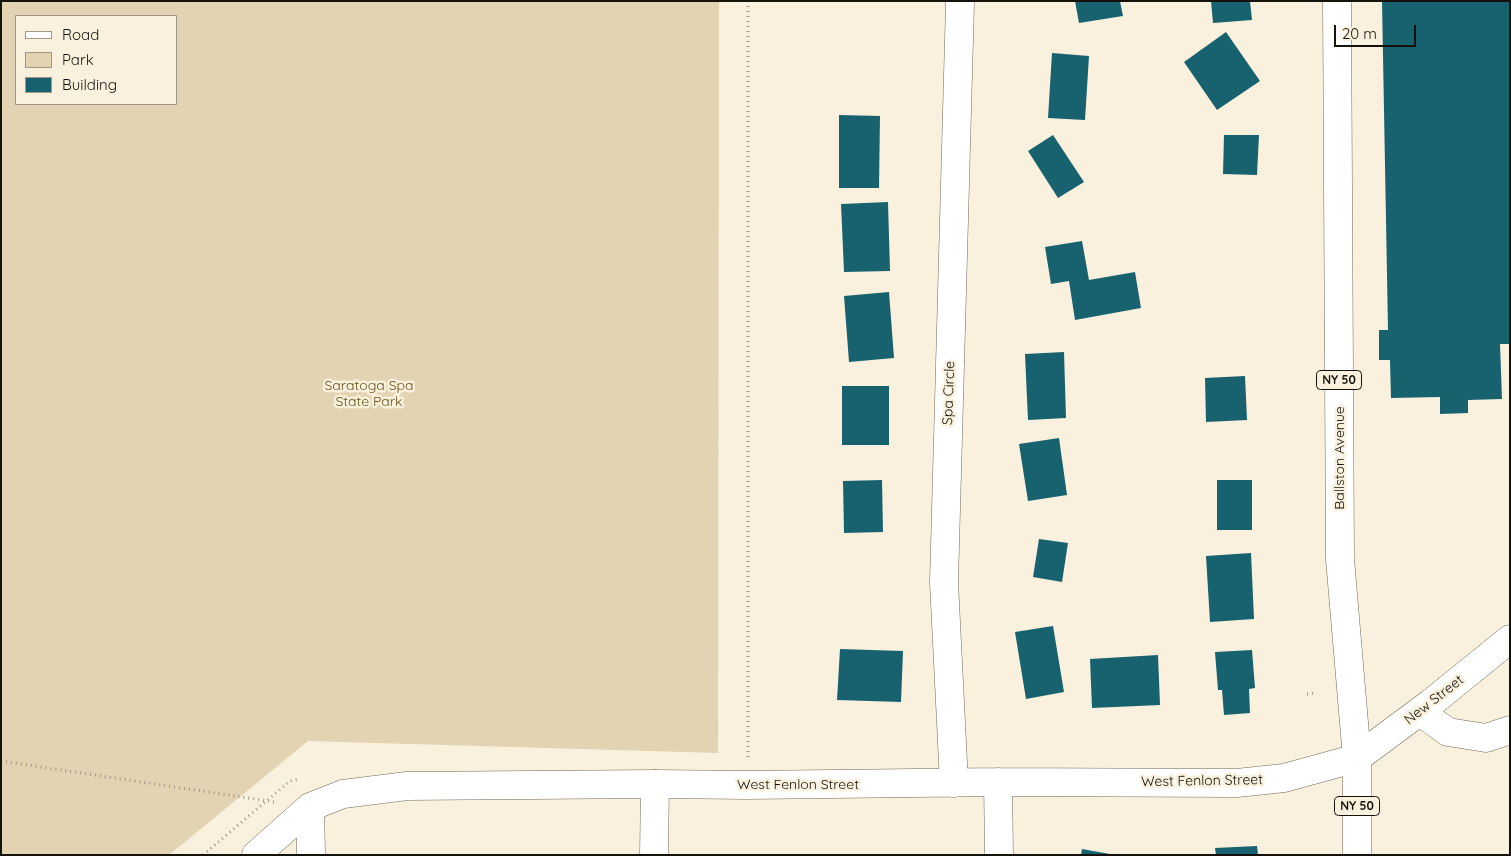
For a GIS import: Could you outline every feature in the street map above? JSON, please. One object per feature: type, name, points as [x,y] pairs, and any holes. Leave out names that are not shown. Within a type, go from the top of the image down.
[{"type":"main road","name":"Ballston Avenue","points":[[1337,1],[1340,559],[1357,758],[1357,855]]},
{"type":"main road","name":"Spa Circle","points":[[954,783],[944,582],[960,3]]},
{"type":"main road","name":"New Street","points":[[1357,758],[1420,712],[1510,639]]},
{"type":"main road","points":[[1420,712],[1448,732],[1486,738],[1510,730]]},
{"type":"main road","name":"West Fenlon Street","points":[[256,855],[310,807],[344,794],[407,786],[998,782],[1237,783],[1284,778],[1357,758]]},
{"type":"main road","points":[[998,782],[999,855]]},
{"type":"main road","points":[[654,855],[655,784]]},
{"type":"main road","points":[[310,807],[311,855]]},
{"type":"path","points":[[748,1],[748,785]]},
{"type":"path","points":[[1307,694],[1314,693]]},
{"type":"path","points":[[1,761],[310,807]]},
{"type":"green space","name":"Saratoga Spa State Park","points":[[1,1],[719,1],[718,753],[308,741],[169,855],[1,855]]},
{"type":"building","points":[[1075,1],[1120,1],[1123,16],[1079,23]]},
{"type":"building","points":[[1211,1],[1250,1],[1252,20],[1213,23]]},
{"type":"building","points":[[1382,1],[1510,1],[1510,344],[1500,344],[1502,399],[1468,400],[1468,413],[1440,414],[1440,397],[1391,398],[1390,360],[1379,360],[1379,330],[1388,330]]},
{"type":"building","points":[[1226,32],[1260,81],[1217,110],[1184,62]]},
{"type":"building","points":[[1052,53],[1089,56],[1085,120],[1048,118]]},
{"type":"building","points":[[839,115],[880,116],[879,188],[839,188]]},
{"type":"building","points":[[1053,135],[1084,182],[1058,198],[1028,151]]},
{"type":"building","points":[[1224,135],[1259,135],[1257,175],[1223,174]]},
{"type":"building","points":[[888,202],[890,271],[844,272],[841,204]]},
{"type":"building","points":[[1082,241],[1089,280],[1135,272],[1141,308],[1075,320],[1069,281],[1051,284],[1045,247]]},
{"type":"building","points":[[889,292],[894,358],[849,362],[844,296]]},
{"type":"building","points":[[1064,352],[1066,418],[1028,420],[1025,354]]},
{"type":"building","points":[[1245,376],[1247,420],[1206,422],[1205,378]]},
{"type":"building","points":[[842,386],[889,386],[889,445],[842,445]]},
{"type":"building","points":[[1059,438],[1067,495],[1028,501],[1019,444]]},
{"type":"building","points":[[882,480],[883,532],[844,533],[843,481]]},
{"type":"building","points":[[1217,480],[1252,480],[1252,530],[1217,530]]},
{"type":"building","points":[[1039,539],[1068,543],[1062,582],[1033,577]]},
{"type":"building","points":[[1251,553],[1254,619],[1210,622],[1206,556]]},
{"type":"building","points":[[1053,626],[1064,692],[1026,699],[1015,632]]},
{"type":"building","points":[[840,649],[903,651],[901,702],[837,700]]},
{"type":"building","points":[[1252,650],[1255,688],[1249,689],[1250,713],[1224,715],[1222,690],[1218,690],[1215,652]]},
{"type":"building","points":[[1158,655],[1160,705],[1092,708],[1090,659]]},
{"type":"building","points":[[1257,846],[1258,855],[1216,855],[1215,848]]},
{"type":"building","points":[[1082,849],[1110,854],[1081,855]]}]
